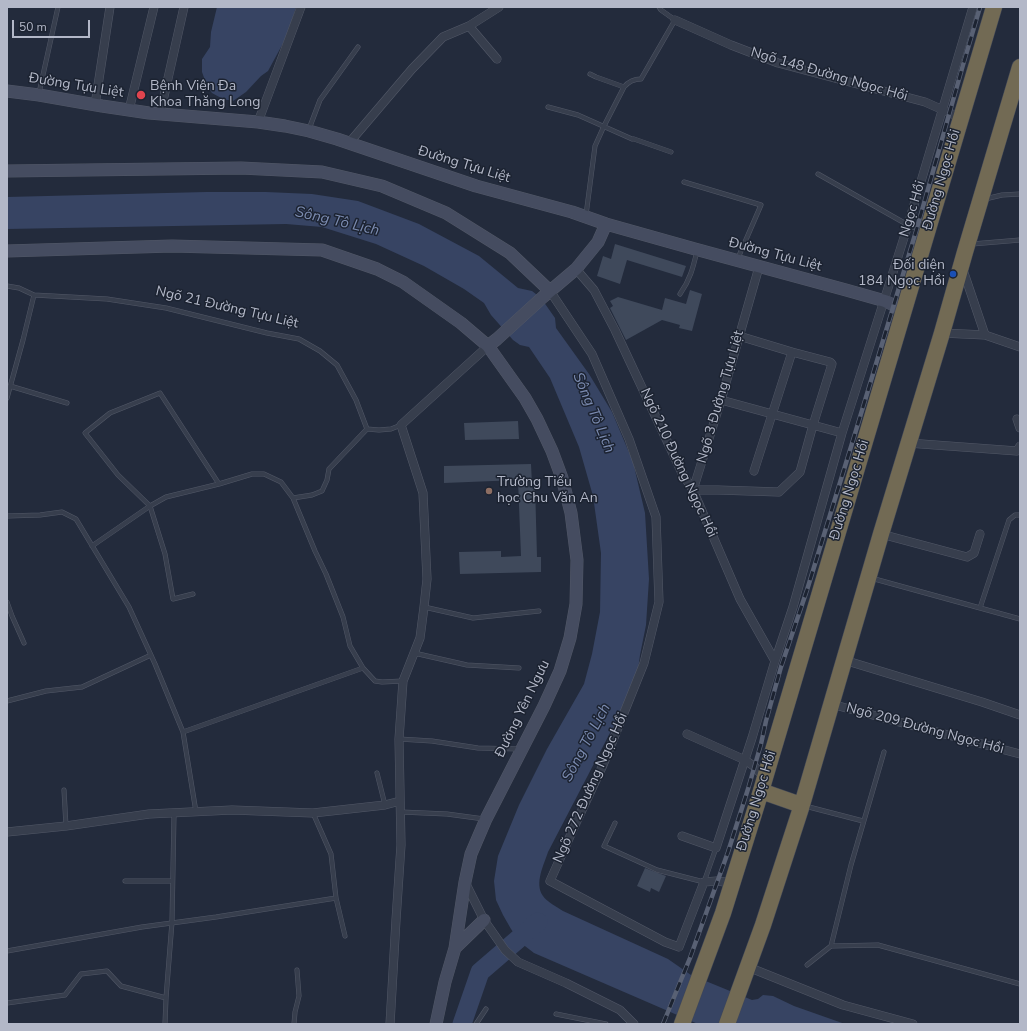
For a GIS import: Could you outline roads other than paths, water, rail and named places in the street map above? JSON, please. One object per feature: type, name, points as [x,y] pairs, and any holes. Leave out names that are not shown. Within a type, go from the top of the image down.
[{"type":"highway","name":"Đường Ngọc Hồi","points":[[682,1024],[723,913],[763,785],[994,7]]},
{"type":"highway","points":[[727,1024],[748,967],[801,805],[1020,67]]},
{"type":"highway","points":[[763,785],[801,805]]},
{"type":"street","points":[[95,105],[110,7]]},
{"type":"street","points":[[129,110],[154,7]]},
{"type":"street","points":[[160,114],[184,7]]},
{"type":"street","points":[[258,122],[301,7]]},
{"type":"street","points":[[349,143],[412,69],[443,37],[469,26],[498,7]]},
{"type":"street","name":"Ngọc Hồi","points":[[716,848],[793,607],[842,433],[885,301],[973,7]]},
{"type":"street","name":"Ngõ 148 Đường Ngọc Hồi","points":[[675,20],[731,46],[778,63],[925,102],[961,118]]},
{"type":"street","points":[[469,26],[497,59]]},
{"type":"street","name":"Đường Tựu Liệt","points":[[7,91],[129,110],[258,122],[309,131],[476,186],[697,250],[885,301],[904,310]]},
{"type":"street","points":[[7,171],[241,168],[322,172],[382,186],[446,213],[510,253],[547,294]]},
{"type":"street","points":[[390,1024],[401,845],[399,739],[403,681],[420,638],[427,579],[423,493],[401,424],[576,269],[598,242],[606,224]]},
{"type":"street","name":"Đường Yên Ngưu","points":[[7,252],[172,246],[322,250],[377,269],[403,282],[492,342],[537,419],[552,451],[562,478],[571,513],[577,560],[576,604],[570,638],[560,671],[544,706],[486,819],[471,854],[465,882],[455,948],[445,982],[436,1024]]},
{"type":"street","points":[[966,248],[963,270],[985,335]]},
{"type":"street","name":"Ngõ 3 Đường Tựu Liệt","points":[[693,490],[721,400],[759,267]]},
{"type":"street","name":"Ngõ 210 Đường Ngọc Hồi","points":[[576,269],[594,290],[615,330],[682,473],[693,490],[740,599],[775,662]]},
{"type":"street","name":"Ngõ 272 Đường Ngọc Hồi","points":[[547,294],[592,354],[629,439],[656,517],[659,602],[644,663],[603,765],[550,881],[664,942],[679,947],[704,882]]},
{"type":"street","points":[[942,333],[985,335],[1020,347]]},
{"type":"street","points":[[693,490],[779,492],[800,472],[832,364],[830,362],[739,336]]},
{"type":"street","points":[[754,471],[792,352]]},
{"type":"street","points":[[721,400],[842,433]]},
{"type":"street","points":[[1017,419],[1020,428]]},
{"type":"street","points":[[908,443],[1016,450],[1020,446]]},
{"type":"street","points":[[881,534],[967,557],[974,553],[980,534]]},
{"type":"street","points":[[844,660],[974,700],[1020,716]]},
{"type":"street","name":"Ngõ 209 Đường Ngọc Hồi","points":[[831,704],[1020,754]]},
{"type":"street","points":[[687,734],[745,760],[755,767],[763,785]]},
{"type":"street","points":[[7,832],[66,826],[149,814],[174,814],[232,810],[313,812],[385,805],[400,801]]},
{"type":"street","points":[[682,836],[716,848]]},
{"type":"street","points":[[704,882],[717,881],[732,883]]},
{"type":"street","points":[[465,882],[484,920],[505,950],[518,962],[566,983],[620,1010],[634,1024]]},
{"type":"street","points":[[455,948],[484,920]]},
{"type":"street","points":[[748,967],[843,1005],[913,1024]]},
{"type":"lane","points":[[39,95],[58,7]]},
{"type":"lane","points":[[586,217],[595,146],[604,126],[624,86],[634,79],[641,79],[675,20],[659,7]]},
{"type":"lane","points":[[309,131],[320,100],[358,47]]},
{"type":"lane","points":[[590,74],[624,86]]},
{"type":"lane","points":[[548,107],[578,115],[632,139],[671,152]]},
{"type":"lane","points":[[818,174],[908,225],[927,232]]},
{"type":"lane","points":[[684,182],[761,205],[737,261]]},
{"type":"lane","points":[[980,199],[1002,195],[1020,194]]},
{"type":"lane","points":[[966,248],[1020,240]]},
{"type":"lane","points":[[680,294],[687,285],[697,250]]},
{"type":"lane","name":"Ngõ 21 Đường Tựu Liệt","points":[[7,286],[19,288],[34,295],[107,299],[166,308],[267,333],[299,339],[320,351],[337,365],[356,400],[367,428]]},
{"type":"lane","points":[[7,398],[34,295]]},
{"type":"lane","points":[[10,386],[67,403]]},
{"type":"lane","points":[[193,594],[173,600],[165,554],[150,506],[118,475],[85,433],[110,413],[160,393],[219,484]]},
{"type":"lane","points":[[293,498],[312,495],[322,491],[327,480],[329,469],[367,428],[380,430],[391,429],[401,424]]},
{"type":"lane","points":[[92,546],[150,506],[166,497],[252,474],[264,474],[280,482],[293,498],[343,617],[350,646],[363,668],[375,681],[403,681]]},
{"type":"lane","points":[[7,516],[40,515],[62,512],[76,519],[129,607],[183,732],[196,812]]},
{"type":"lane","points":[[980,608],[1009,520],[1015,515],[1020,515]]},
{"type":"lane","points":[[868,577],[1020,619]]},
{"type":"lane","points":[[7,602],[24,644]]},
{"type":"lane","points":[[424,607],[473,618],[538,611]]},
{"type":"lane","points":[[414,652],[467,666],[519,668]]},
{"type":"lane","points":[[7,701],[46,691],[82,687],[151,656]]},
{"type":"lane","points":[[183,732],[363,668]]},
{"type":"lane","points":[[399,739],[432,741],[478,748],[521,749]]},
{"type":"lane","points":[[831,946],[863,821],[884,752]]},
{"type":"lane","points":[[377,773],[385,805]]},
{"type":"lane","points":[[64,790],[66,826]]},
{"type":"lane","points":[[801,805],[863,821]]},
{"type":"lane","points":[[313,812],[331,854],[336,898],[345,936]]},
{"type":"lane","points":[[401,812],[447,814],[486,819]]},
{"type":"lane","points":[[165,1024],[172,922],[174,814]]},
{"type":"lane","points":[[615,823],[604,846],[657,870],[704,882],[716,848]]},
{"type":"lane","points":[[126,881],[172,881]]},
{"type":"lane","points":[[7,951],[172,922],[216,917],[336,898]]},
{"type":"lane","points":[[807,965],[831,946],[878,945],[1020,984]]},
{"type":"lane","points":[[294,1024],[299,996],[297,970]]},
{"type":"lane","points":[[7,1003],[65,995],[81,974],[107,971],[121,986],[166,998]]},
{"type":"lane","points":[[476,1024],[486,1009]]},
{"type":"lane","points":[[556,1014],[606,1024]]},
{"type":"water","points":[[217,7],[296,7],[287,36],[268,71],[261,76],[246,92],[233,101],[223,99],[212,93],[207,86],[202,72],[202,59],[210,47],[211,32]]},
{"type":"water","points":[[206,192],[312,194],[358,201],[419,224],[479,256],[518,288],[532,291],[541,298],[555,318],[556,328],[589,374],[612,412],[633,462],[645,513],[649,579],[646,625],[638,670],[625,704],[548,852],[541,874],[539,885],[540,891],[547,900],[563,911],[668,959],[691,975],[752,1000],[758,999],[763,995],[773,996],[794,1006],[845,1024],[698,1024],[534,953],[521,943],[511,929],[496,900],[494,881],[498,856],[519,805],[547,749],[584,684],[592,654],[600,612],[601,553],[593,496],[579,447],[550,378],[529,347],[520,345],[513,340],[491,315],[484,303],[464,289],[424,266],[376,244],[322,227],[286,224],[7,229],[7,197]]},
{"type":"waterway","name":"Sông Tô Lịch","points":[[462,1024],[480,972],[538,922]]},
{"type":"railway","points":[[663,1024],[690,958],[728,852],[748,789],[781,667],[807,590],[854,437],[917,228],[980,7]]},
{"type":"place","name":"Bệnh Viện Đa Khoa Thăng Long","points":[[141,95]]},
{"type":"place","name":"Đối diện 184 Ngọc Hồi","points":[[953,274]]},
{"type":"place","name":"Trường Tiểu học Chu Văn An","points":[[489,491]]}]
